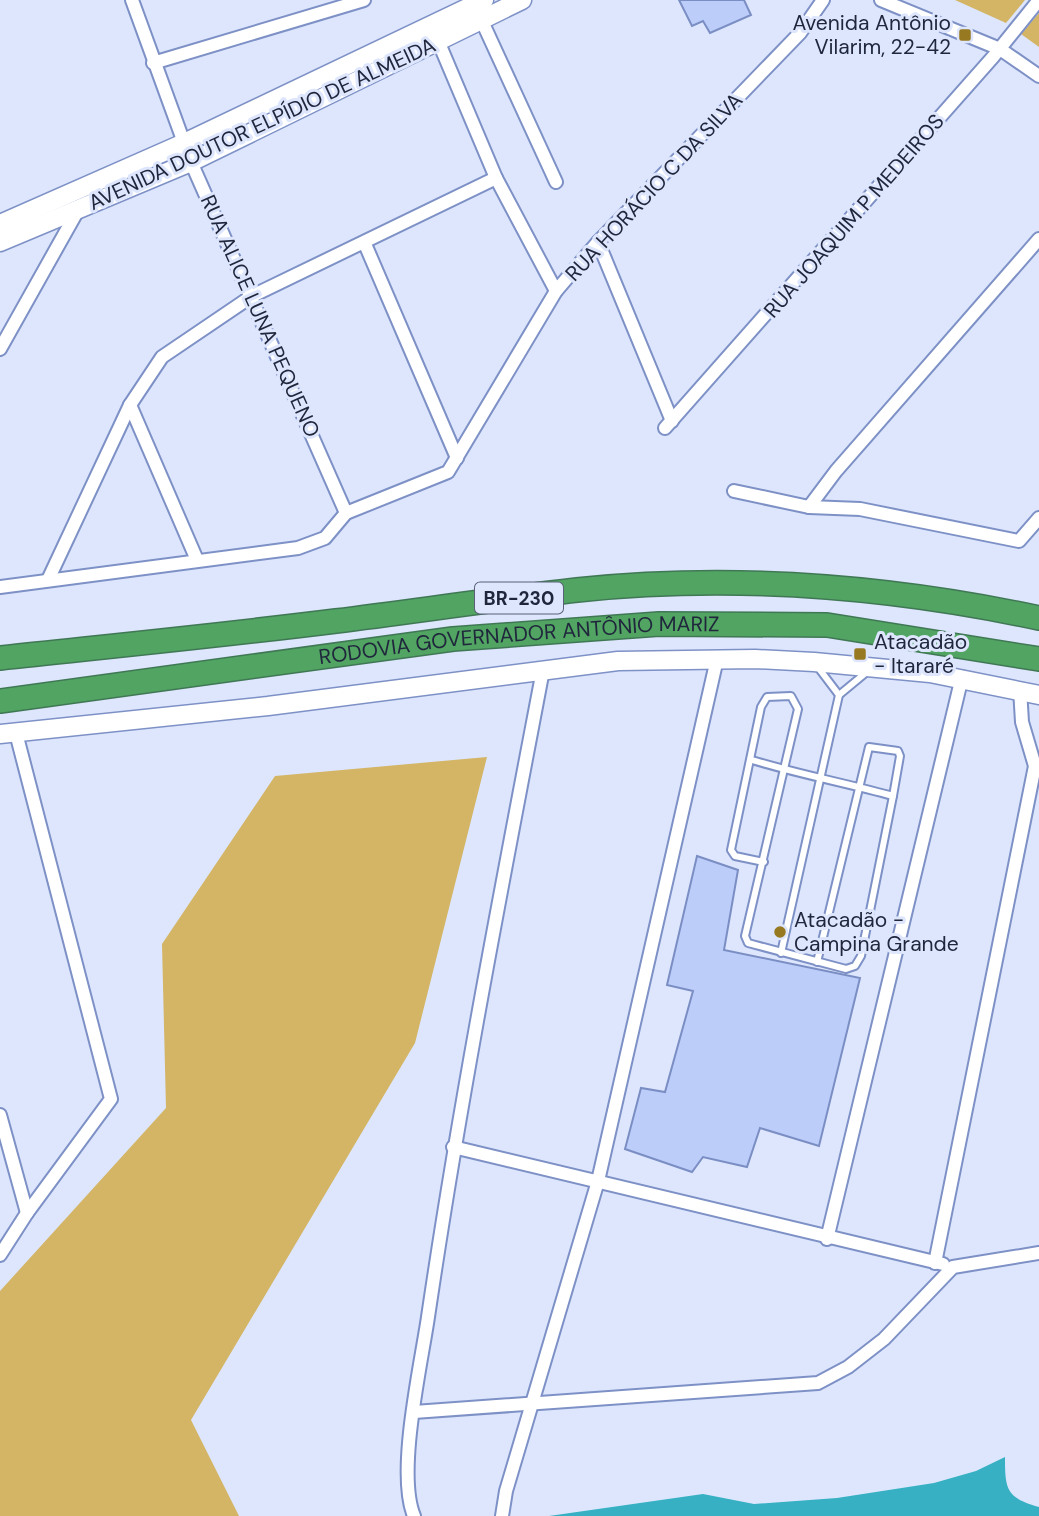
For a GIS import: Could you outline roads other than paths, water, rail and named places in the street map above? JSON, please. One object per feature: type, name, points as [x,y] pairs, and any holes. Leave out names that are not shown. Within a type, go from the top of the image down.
[{"type":"highway","name":"RODOVIA GOVERNADOR ANTÔNIO MARIZ","points":[[0,658],[257,631],[578,590],[691,584],[836,588],[930,597],[1039,618]]},
{"type":"highway","name":"RODOVIA GOVERNADOR ANTÔNIO MARIZ","points":[[0,701],[453,639],[659,624],[827,625],[1039,659]]},
{"type":"main road","name":"AVENIDA DOUTOR ELPÍDIO DE ALMEIDA","points":[[0,242],[191,162],[435,34],[484,0]]},
{"type":"main road","name":"AVENIDA DOUTOR ELPÍDIO DE ALMEIDA","points":[[0,224],[435,34],[481,19],[522,0]]},
{"type":"main road","points":[[8,734],[268,706],[618,660],[814,662],[962,677],[1039,695]]},
{"type":"street","name":"RUA ALICE LUNA PEQUENO","points":[[132,0],[191,162],[346,513]]},
{"type":"street","points":[[153,63],[363,0]]},
{"type":"street","name":"RUA HORÁCIO C DA SILVA","points":[[457,458],[556,291],[598,242],[800,33],[823,0]]},
{"type":"street","points":[[881,0],[1000,49],[1039,76]]},
{"type":"street","name":"RUA JOAQUIM P MEDEIROS","points":[[598,242],[669,425],[1000,49],[1039,0]]},
{"type":"street","points":[[481,19],[556,182]]},
{"type":"street","points":[[435,34],[496,178],[556,291]]},
{"type":"street","points":[[48,580],[130,405],[162,357],[252,296],[365,244],[496,178]]},
{"type":"street","points":[[0,349],[78,210]]},
{"type":"street","points":[[809,507],[836,471],[1039,239]]},
{"type":"street","points":[[0,587],[312,544],[325,538],[346,513],[448,472],[457,458],[365,244]]},
{"type":"street","points":[[130,405],[197,560]]},
{"type":"street","points":[[734,491],[809,507],[860,509],[964,528],[1004,540],[1019,541],[1039,518]]},
{"type":"street","points":[[502,1516],[506,1491],[598,1181],[717,659]]},
{"type":"street","points":[[414,1516],[408,1475],[414,1412],[453,1147],[543,670]]},
{"type":"street","points":[[827,1239],[962,677]]},
{"type":"street","points":[[936,1263],[1037,764],[1022,722],[1020,690]]},
{"type":"street","points":[[0,1255],[27,1213],[111,1099],[8,734]]},
{"type":"street","points":[[0,1115],[27,1213]]},
{"type":"street","points":[[453,1147],[827,1239],[953,1267],[1039,1253]]},
{"type":"street","points":[[414,1412],[818,1383],[848,1367],[884,1339],[953,1267]]},
{"type":"lane","points":[[814,662],[839,695]]},
{"type":"lane","points":[[781,953],[839,695],[873,667]]},
{"type":"lane","points":[[764,862],[736,856],[732,850],[761,707],[766,697],[791,696],[798,709],[764,862],[744,936],[752,946],[781,953],[817,962],[846,969],[855,966],[860,956],[893,796],[900,756],[898,751],[869,747],[817,962]]},
{"type":"lane","points":[[752,760],[893,796]]},
{"type":"water","points":[[1005,1457],[1010,1491],[1020,1500],[1039,1507],[1039,1516],[549,1516],[703,1494],[754,1504],[837,1498],[934,1483],[976,1471]]},
{"type":"place","name":"Avenida Antônio Vilarim, 22-42","points":[[965,35]]},
{"type":"place","name":"Atacadão - Itararé","points":[[860,654]]},
{"type":"place","name":"Atacadão - Campina Grande","points":[[780,932]]}]
